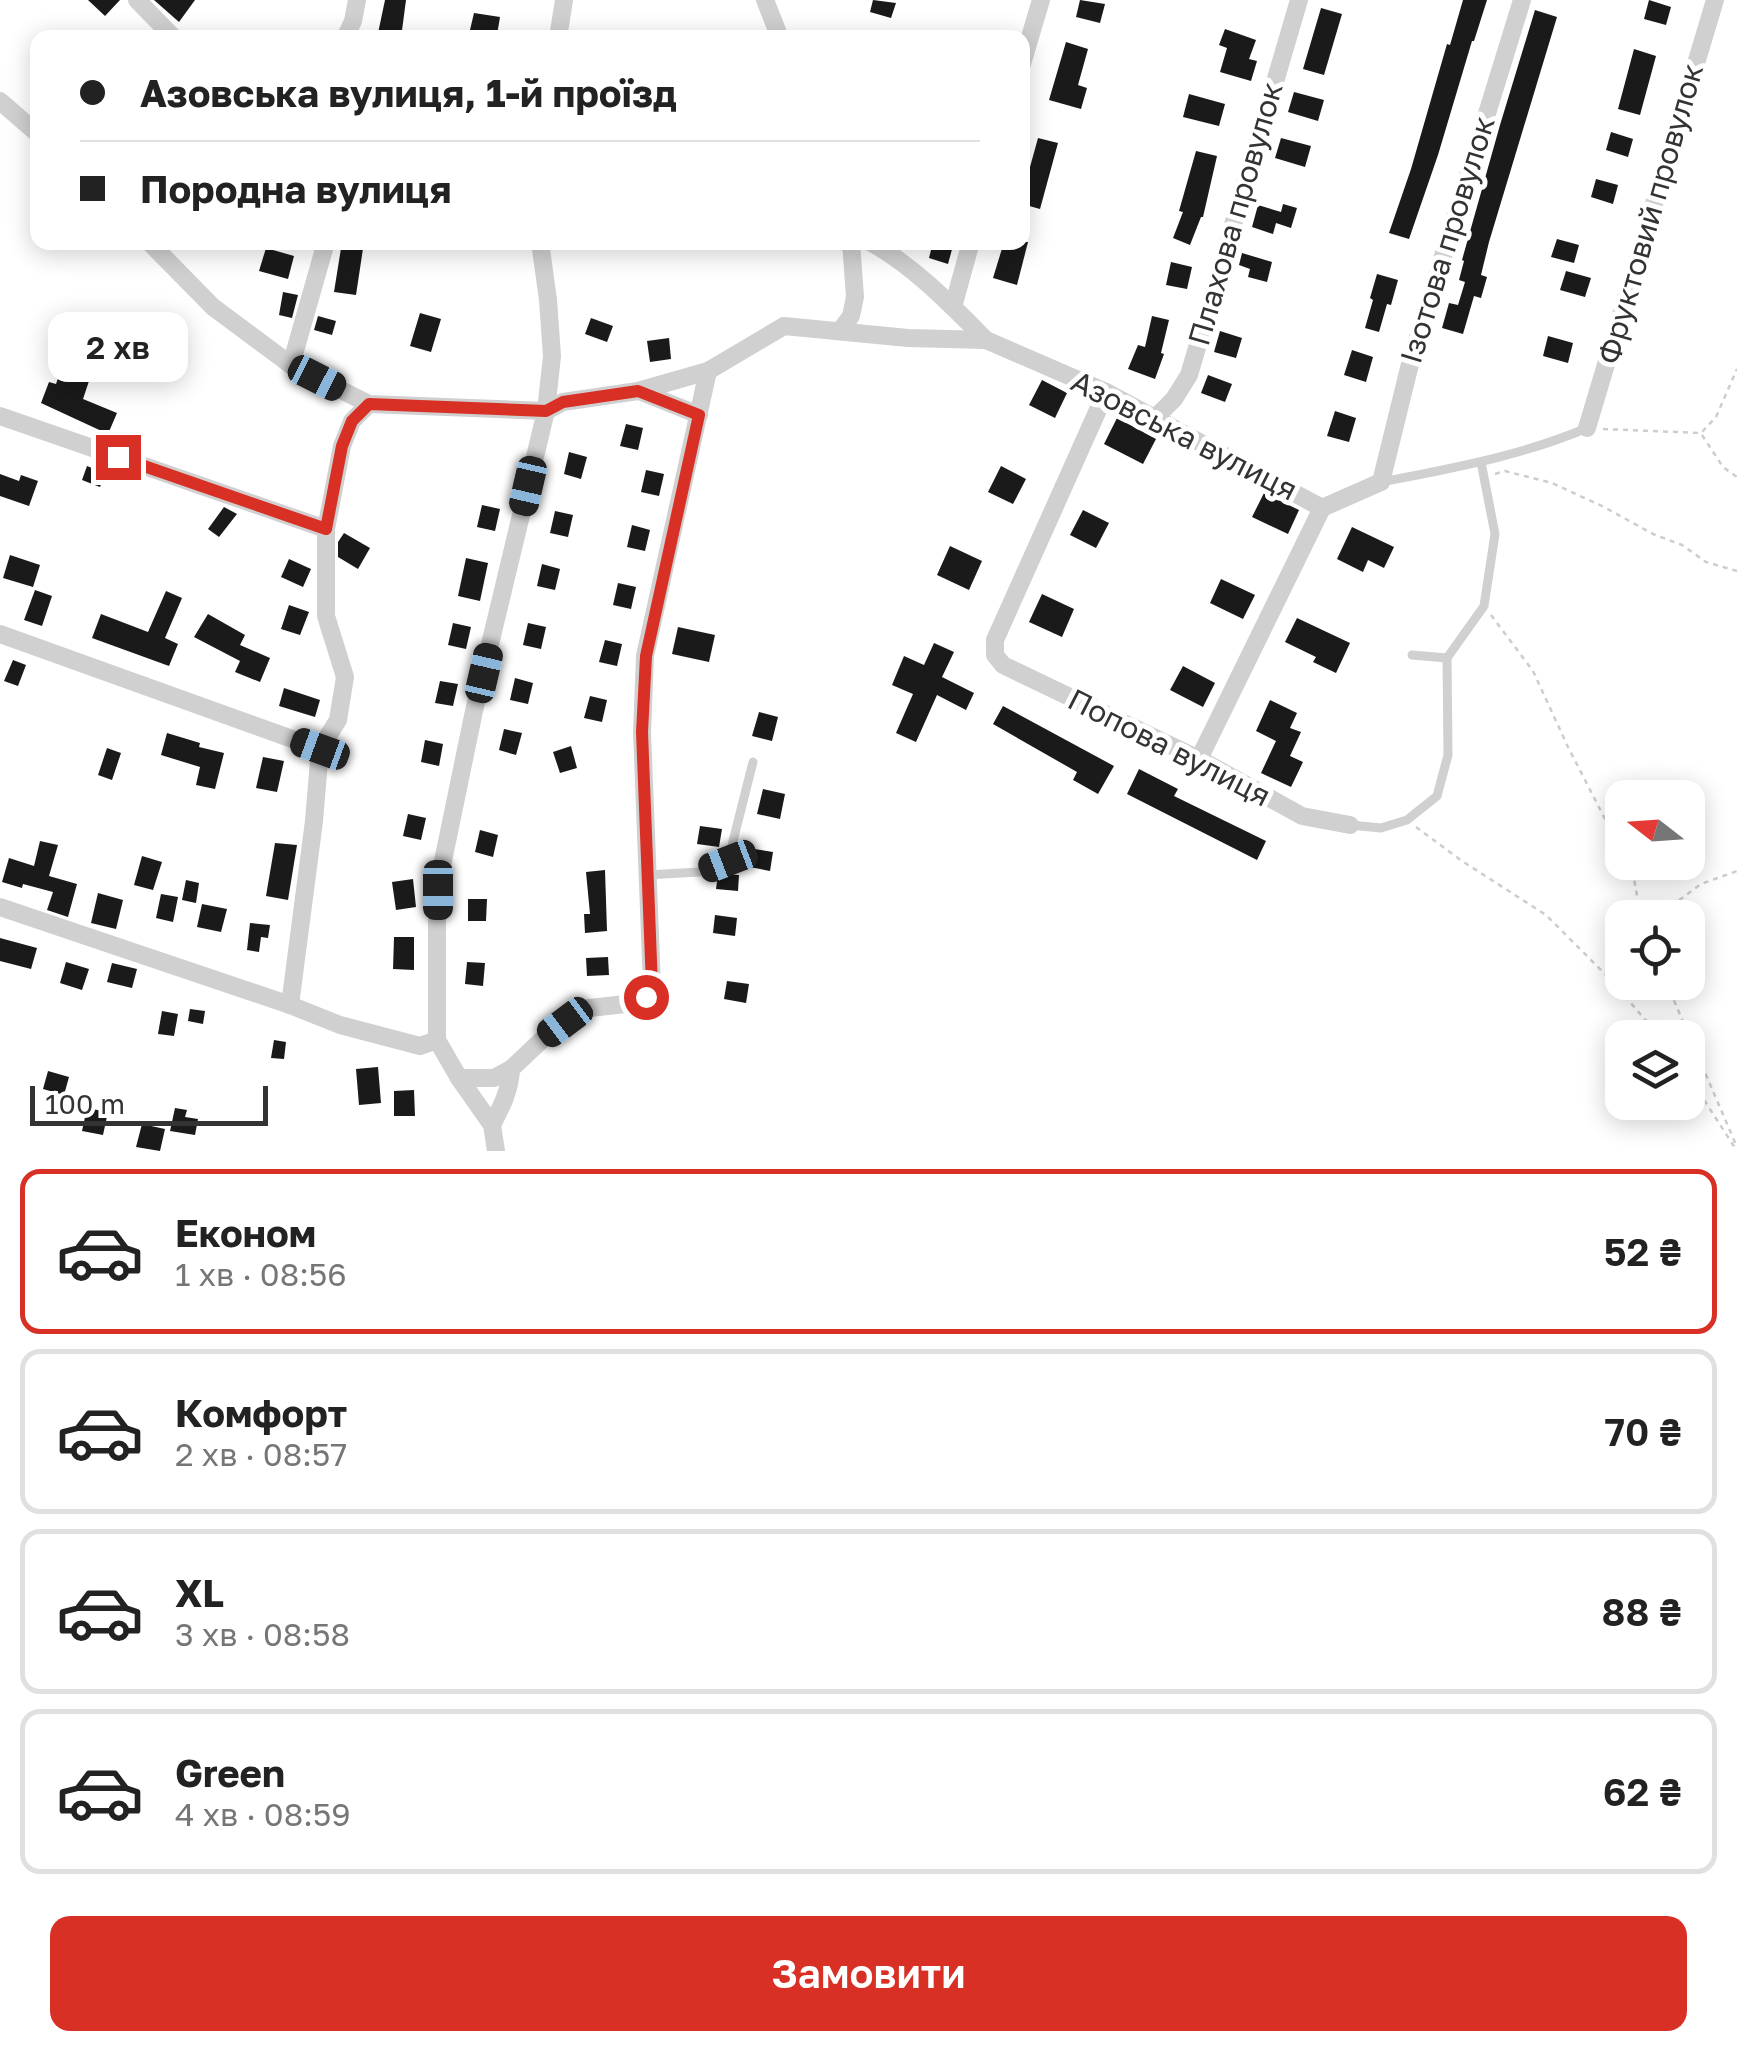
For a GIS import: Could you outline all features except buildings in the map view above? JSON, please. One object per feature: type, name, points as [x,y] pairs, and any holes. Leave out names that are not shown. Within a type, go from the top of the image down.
[{"type":"street","points":[[137,0],[166,30]]},
{"type":"street","points":[[349,30],[357,0]]},
{"type":"street","points":[[559,30],[564,0]]},
{"type":"street","points":[[1030,37],[1041,0]]},
{"type":"street","name":"Плахова провулок","points":[[1154,418],[1174,399],[1188,376],[1299,0]]},
{"type":"street","name":"Ізотова провулок","points":[[1381,482],[1411,360],[1522,0]]},
{"type":"street","name":"Фруктовий провулок","points":[[1587,428],[1715,0]]},
{"type":"street","points":[[770,2],[778,30]]},
{"type":"street","points":[[0,102],[30,127]]},
{"type":"street","points":[[156,250],[213,307],[291,365],[369,404],[546,411],[563,402],[638,391],[708,371],[784,326],[908,338],[986,340]]},
{"type":"street","points":[[291,365],[324,250]]},
{"type":"street","points":[[496,1151],[492,1125],[437,1040],[438,890],[474,710],[546,411],[552,356],[541,250]]},
{"type":"street","points":[[840,331],[851,316],[855,297],[852,250]]},
{"type":"street","points":[[884,250],[986,340]]},
{"type":"street","points":[[953,307],[970,250]]},
{"type":"street","name":"Азовська вулиця","points":[[986,340],[1106,392],[1322,508],[1381,482]]},
{"type":"street","points":[[459,1078],[494,1078],[511,1069],[582,1009],[634,1003],[646,997],[652,986],[642,732],[646,656],[708,371]]},
{"type":"street","points":[[638,391],[699,415]]},
{"type":"street","name":"Попова вулиця","points":[[1106,392],[995,640],[995,655],[1003,665],[1199,759],[1302,816],[1350,825]]},
{"type":"street","points":[[290,1005],[320,749],[338,720],[345,677],[326,616],[326,529],[342,446],[352,421],[369,404]]},
{"type":"street","points":[[0,407],[7,419],[326,529]]},
{"type":"street","points":[[1199,759],[1322,508]]},
{"type":"street","points":[[0,634],[320,749]]},
{"type":"street","points":[[0,906],[340,1025],[420,1046],[437,1040]]},
{"type":"street","points":[[492,1125],[505,1101],[511,1069]]},
{"type":"lane","points":[[1381,482],[1481,462],[1553,443],[1587,428]]},
{"type":"lane","points":[[1350,825],[1381,828],[1407,820],[1437,796],[1448,755],[1446,658],[1484,606],[1495,534],[1481,462]]},
{"type":"lane","points":[[1412,655],[1446,658]]},
{"type":"lane","points":[[647,876],[699,872],[728,861],[753,762]]},
{"type":"path","points":[[1587,428],[1701,434],[1716,418],[1737,369]]},
{"type":"path","points":[[1701,434],[1737,477]]},
{"type":"path","points":[[1484,477],[1505,471],[1552,483],[1653,534],[1682,544],[1706,562],[1737,571]]},
{"type":"path","points":[[1484,606],[1533,671],[1605,819]]},
{"type":"path","points":[[1407,820],[1462,861],[1546,914],[1645,1020]]},
{"type":"path","points":[[1679,900],[1701,884],[1737,870]]},
{"type":"path","points":[[1674,1000],[1737,1149]]},
{"type":"path","points":[[1705,1101],[1737,1149]]},
{"type":"route","points":[[118,457],[326,529],[342,446],[352,421],[369,404],[546,411],[563,402],[638,391],[699,415],[646,656],[642,732],[652,986],[646,997]]}]
